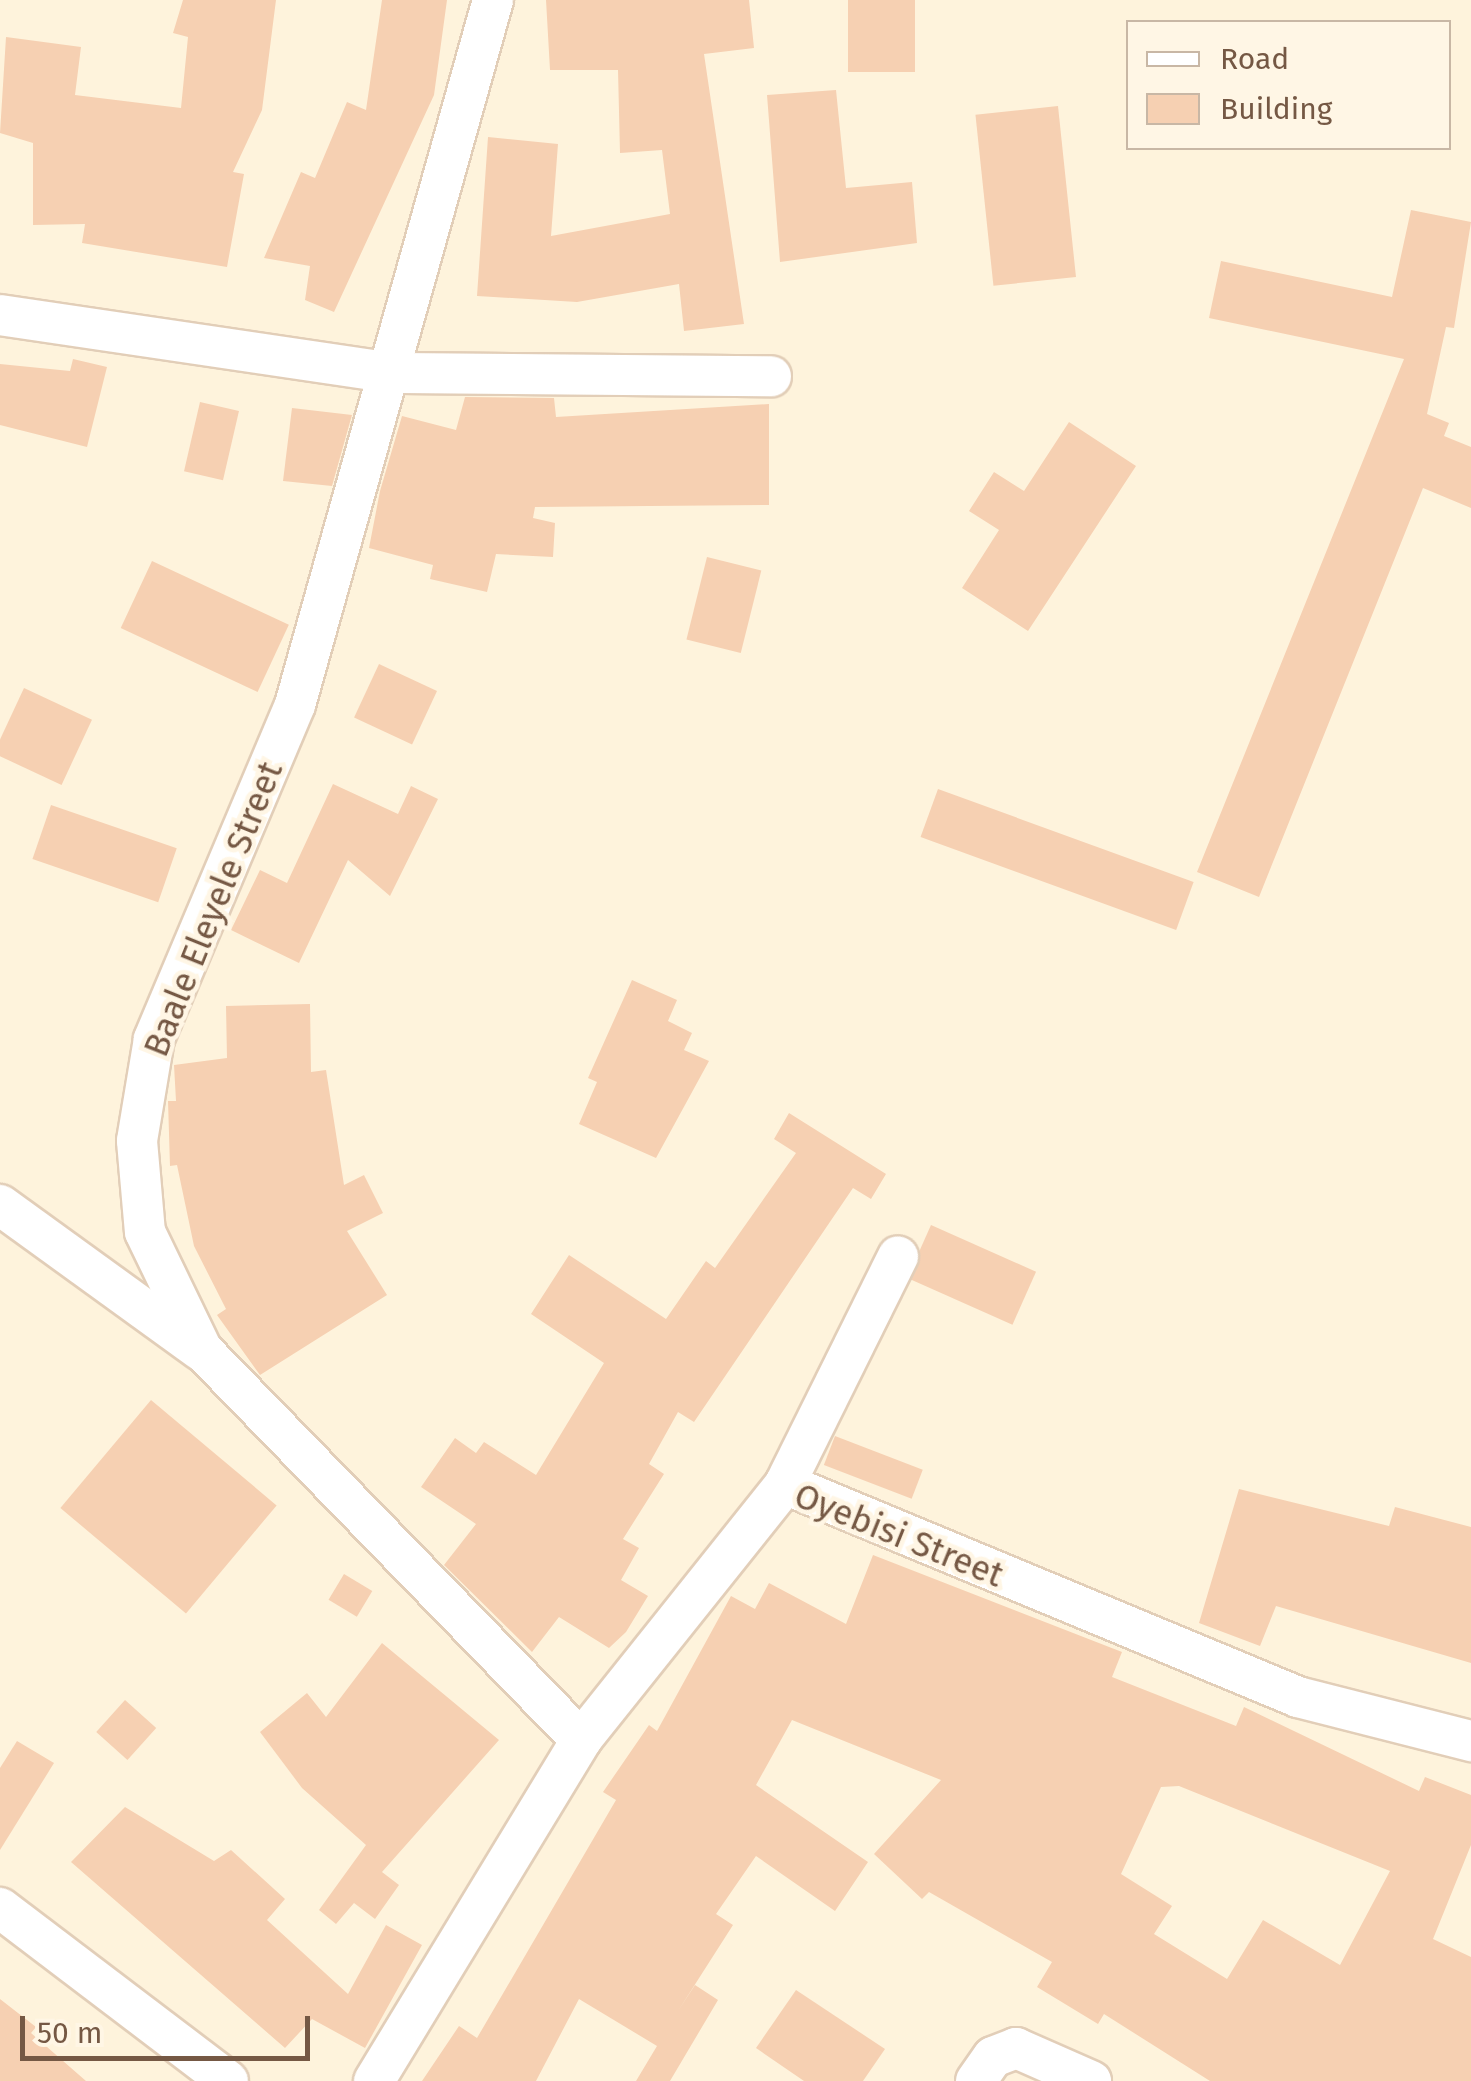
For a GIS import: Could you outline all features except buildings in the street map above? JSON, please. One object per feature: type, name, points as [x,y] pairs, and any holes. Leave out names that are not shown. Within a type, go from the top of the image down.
[{"type":"street","name":"Baale Eleyele Street","points":[[493,0],[392,373],[295,705],[154,1039],[137,1141],[145,1232],[202,1350],[582,1740]]},
{"type":"street","points":[[0,315],[392,373],[771,376]]},
{"type":"street","points":[[0,1204],[202,1350]]},
{"type":"street","points":[[785,1484],[898,1256]]},
{"type":"street","name":"Oyebisi Street","points":[[374,2081],[582,1740],[785,1484],[1298,1697],[1471,1741]]},
{"type":"street","points":[[0,1908],[228,2081]]},
{"type":"street","points":[[976,2081],[993,2056],[1016,2048],[1090,2081]]}]
